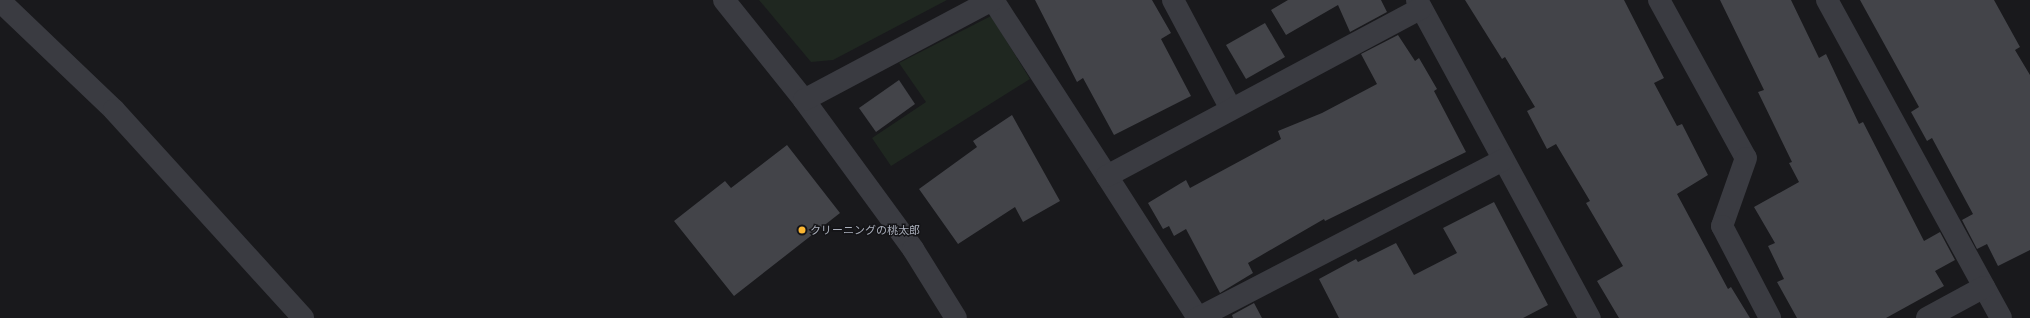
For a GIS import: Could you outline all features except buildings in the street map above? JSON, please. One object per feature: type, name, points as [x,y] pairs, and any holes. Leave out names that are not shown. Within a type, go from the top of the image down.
[{"type":"street","points":[[0,0],[114,110],[303,318]]},
{"type":"street","points":[[724,0],[804,100],[913,249],[956,318]]},
{"type":"street","points":[[804,100],[993,0],[1198,318],[1504,160]]},
{"type":"street","points":[[1172,0],[1231,110]]},
{"type":"street","points":[[1659,0],[1746,158],[1722,226],[1770,318]]},
{"type":"street","points":[[1827,0],[2001,318]]},
{"type":"street","points":[[1107,176],[1231,110],[1419,4],[1504,160],[1581,315]]},
{"type":"street","points":[[1927,318],[1984,287]]},
{"type":"shaded area","points":[[759,0],[947,0],[833,60],[811,62]]},
{"type":"shaded area","points":[[991,16],[1030,79],[891,166],[872,138],[926,102],[899,63]]},
{"type":"place","name":"クリーニングの桃太郎","points":[[802,230]]}]
